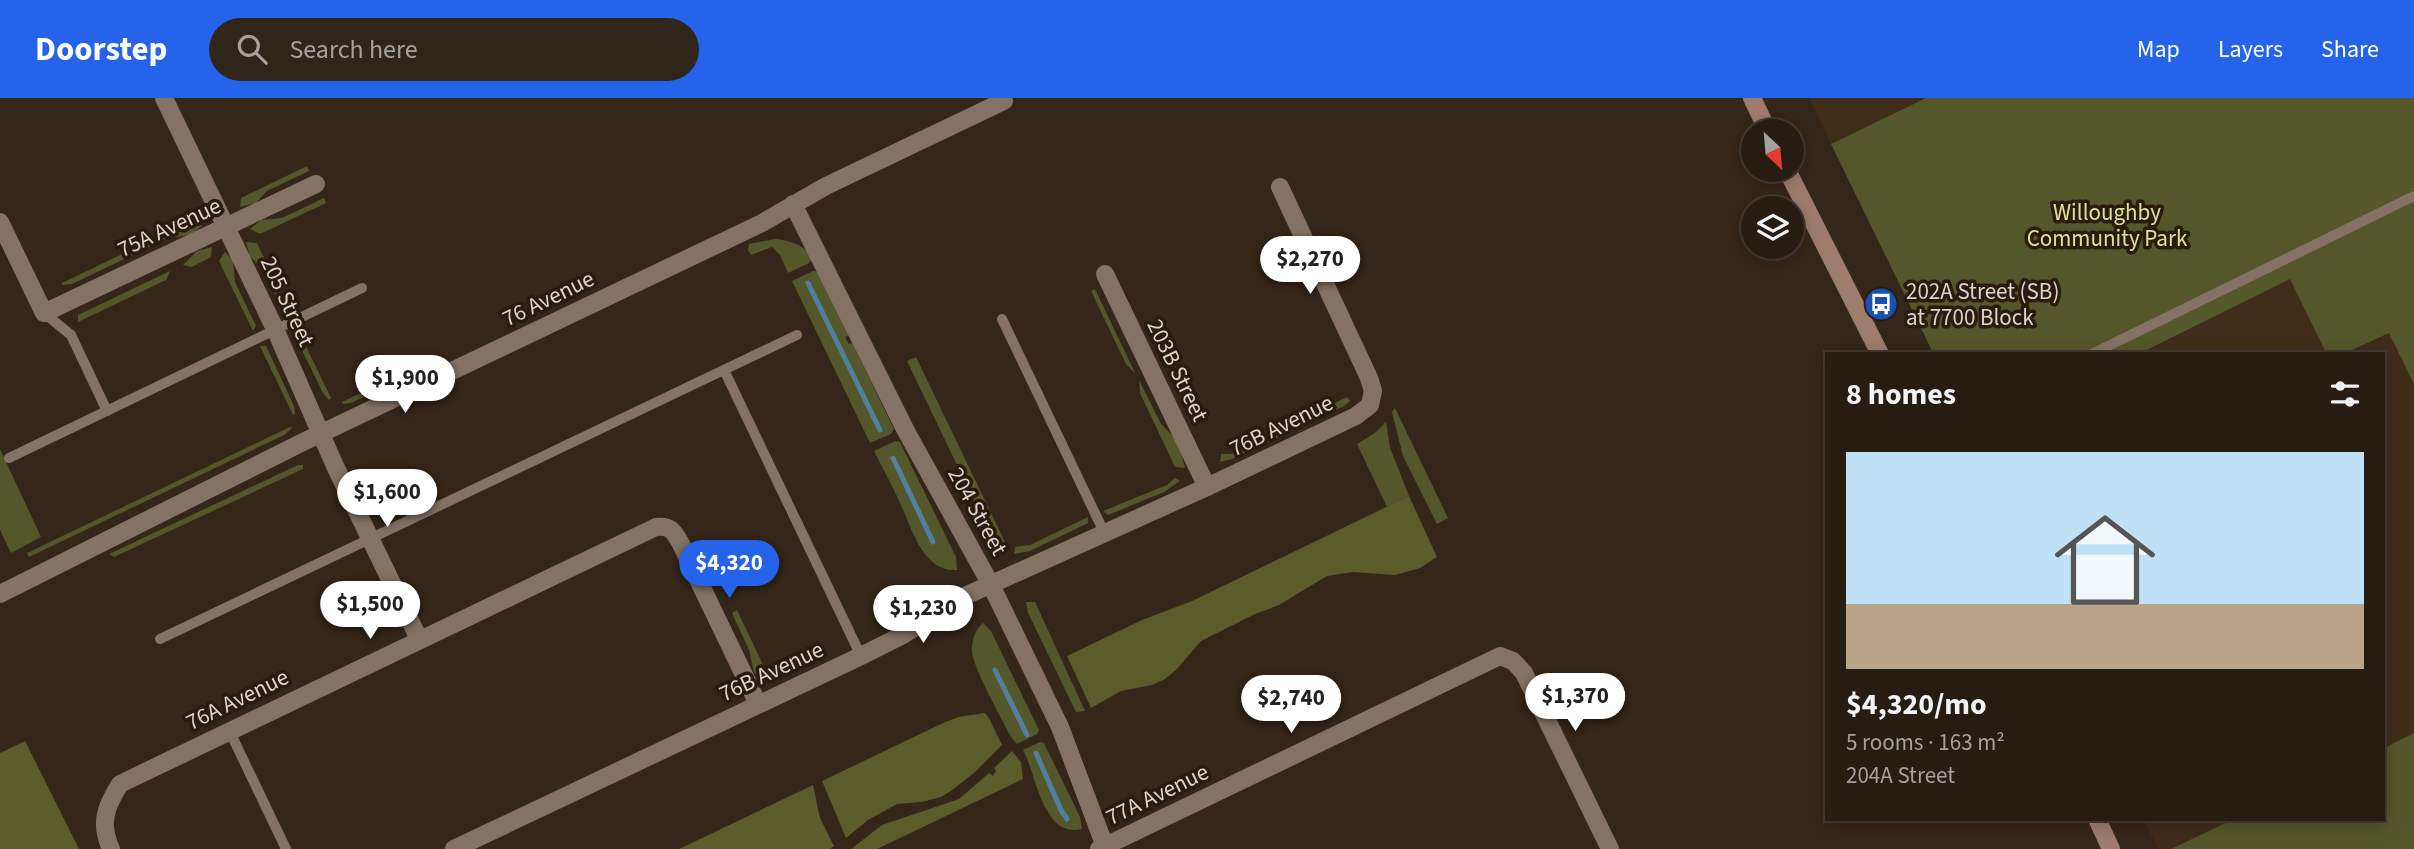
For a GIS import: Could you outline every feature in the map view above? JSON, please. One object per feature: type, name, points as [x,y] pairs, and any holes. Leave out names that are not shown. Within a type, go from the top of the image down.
[{"type":"main road","points":[[1752,98],[1762,119]]},
{"type":"main road","points":[[1793,182],[1879,352]]},
{"type":"main road","points":[[2097,821],[2111,849]]},
{"type":"street","name":"205 Street","points":[[164,98],[419,639]]},
{"type":"street","name":"76 Avenue","points":[[0,594],[323,433],[762,223],[826,186],[1004,99]]},
{"type":"street","name":"75A Avenue","points":[[44,313],[316,184]]},
{"type":"street","name":"76B Avenue","points":[[454,849],[861,656],[903,635],[957,600],[1207,488],[1356,416],[1370,405],[1373,391],[1369,378],[1280,187]]},
{"type":"street","name":"204 Street","points":[[793,204],[906,431],[991,585],[1060,727],[1103,848]]},
{"type":"street","points":[[0,222],[44,313]]},
{"type":"street","name":"203B Street","points":[[1105,274],[1207,488]]},
{"type":"street","name":"76A Avenue","points":[[111,849],[104,823],[107,805],[120,783],[656,527],[666,525],[681,544],[758,704]]},
{"type":"street","name":"77A Avenue","points":[[1103,848],[1500,656],[1513,662],[1524,673],[1610,849]]},
{"type":"lane","points":[[2096,352],[2414,195]]},
{"type":"lane","points":[[9,458],[362,288]]},
{"type":"lane","points":[[44,313],[71,335],[107,411]]},
{"type":"lane","points":[[1002,318],[1104,533]]},
{"type":"lane","points":[[160,639],[797,335]]},
{"type":"lane","points":[[724,370],[861,656]]},
{"type":"lane","points":[[229,730],[286,849]]},
{"type":"shaded area","points":[[1809,98],[1926,98],[1831,144]]},
{"type":"shaded area","points":[[2290,279],[2326,352],[2145,352]]},
{"type":"shaded area","points":[[2389,333],[2414,384],[2414,733],[2385,748],[2385,352],[2350,352]]},
{"type":"shaded area","points":[[2145,821],[2230,821],[2171,849],[2158,849]]},
{"type":"green space","name":"Willoughby Community Park","points":[[1926,98],[2414,98],[2414,384],[2389,333],[2348,352],[2326,352],[2290,279],[2143,352],[1933,352],[1831,144]]},
{"type":"green space","points":[[307,166],[309,171],[267,191],[256,203],[240,207],[241,198]]},
{"type":"green space","points":[[324,198],[326,203],[260,234],[250,229],[261,220],[282,218]]},
{"type":"green space","points":[[193,220],[202,226],[190,235],[168,238],[72,284],[62,285],[62,283]]},
{"type":"green space","points":[[775,239],[801,247],[812,258],[809,263],[788,273],[780,255],[772,247],[751,255],[748,250],[749,244]]},
{"type":"green space","points":[[246,242],[257,243],[290,313],[284,313],[263,268],[250,257]]},
{"type":"green space","points":[[212,247],[211,257],[192,267],[183,265],[197,251]]},
{"type":"green space","points":[[225,252],[233,260],[235,282],[256,326],[253,331],[219,261]]},
{"type":"green space","points":[[170,271],[166,280],[78,322],[78,315]]},
{"type":"green space","points":[[813,271],[819,272],[849,335],[845,337],[849,344],[852,343],[894,429],[891,434],[870,443],[792,281]]},
{"type":"green space","points":[[1095,289],[1135,373],[1126,364],[1091,291]]},
{"type":"green space","points":[[297,328],[331,398],[329,400],[293,332]]},
{"type":"green space","points":[[260,346],[266,346],[294,406],[293,415]]},
{"type":"green space","points":[[916,357],[1005,542],[1001,550],[993,540],[907,361]]},
{"type":"green space","points":[[406,371],[409,376],[351,403],[343,404],[342,402]]},
{"type":"green space","points":[[1139,380],[1161,424],[1173,436],[1185,468],[1175,467],[1140,393]]},
{"type":"green space","points":[[1347,397],[1350,401],[1344,406],[1232,459],[1220,462],[1221,454],[1231,454]]},
{"type":"green space","points":[[1395,408],[1448,518],[1437,524],[1403,456],[1392,412]]},
{"type":"green space","points":[[1386,422],[1390,448],[1409,496],[1387,507],[1357,444]]},
{"type":"green space","points":[[292,428],[284,435],[29,557],[27,553]]},
{"type":"green space","points":[[895,441],[900,442],[956,557],[957,570],[945,569],[935,564],[927,557],[915,537],[874,451]]},
{"type":"green space","points":[[0,449],[41,537],[11,553],[0,530]]},
{"type":"green space","points":[[303,465],[303,469],[114,557],[109,554]]},
{"type":"green space","points":[[1175,478],[1180,481],[1164,492],[1108,515],[1103,511],[1167,485]]},
{"type":"green space","points":[[1409,496],[1437,557],[1420,568],[1395,575],[1353,572],[1327,576],[1279,605],[1201,641],[1165,679],[1152,685],[1121,691],[1091,708],[1067,656],[1142,620],[1192,601]]},
{"type":"green space","points":[[1088,517],[1088,523],[1030,551],[1014,554],[1015,547],[1030,545]]},
{"type":"green space","points":[[1026,602],[1035,602],[1085,711],[1076,712],[1028,613]]},
{"type":"green space","points":[[737,610],[766,671],[761,679],[754,672],[749,650],[732,613]]},
{"type":"green space","points":[[983,623],[991,631],[1039,730],[1037,734],[1017,744],[995,707],[974,660],[973,640]]},
{"type":"green space","points":[[985,713],[1002,745],[975,772],[941,797],[897,804],[868,820],[846,838],[822,781],[943,723],[958,717]]},
{"type":"green space","points":[[2414,733],[2414,849],[2171,849],[2230,821],[2385,821],[2385,748]]},
{"type":"green space","points":[[25,741],[79,849],[0,849],[0,753]]},
{"type":"green space","points":[[1040,742],[1044,743],[1080,817],[1082,829],[1069,829],[1058,824],[1042,802],[1023,750]]},
{"type":"green space","points":[[1012,751],[1021,762],[1023,779],[877,849],[851,849],[882,825],[959,799],[989,773],[993,776],[996,771],[994,768]]},
{"type":"green space","points":[[813,785],[820,818],[834,846],[830,849],[679,849]]},
{"type":"waterway","points":[[808,283],[880,430]]},
{"type":"waterway","points":[[893,458],[933,542]]},
{"type":"waterway","points":[[995,670],[1027,735]]},
{"type":"waterway","points":[[1036,753],[1067,819]]},
{"type":"place","name":"202A Street (SB) at 7700 Block","points":[[1881,304]]}]
